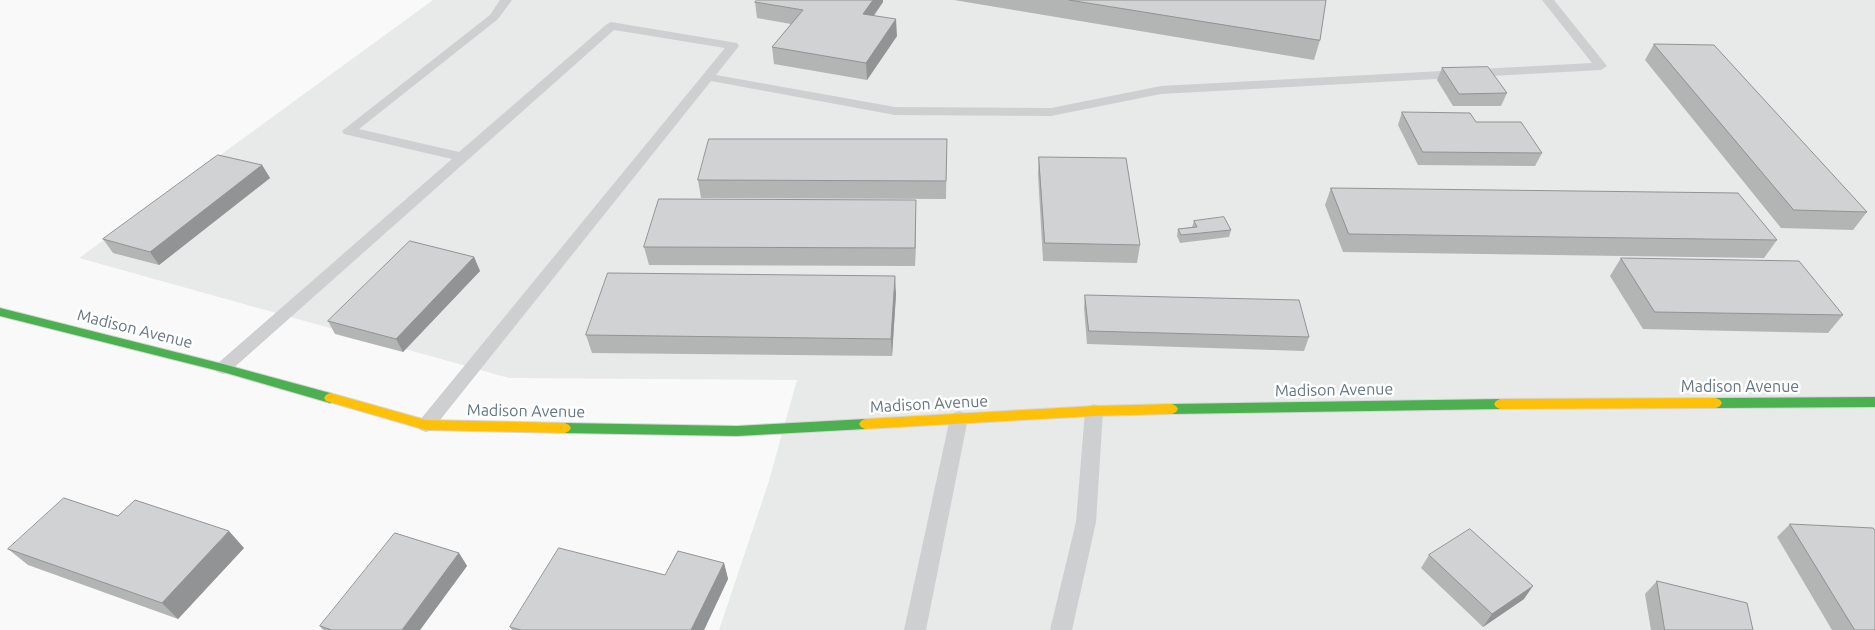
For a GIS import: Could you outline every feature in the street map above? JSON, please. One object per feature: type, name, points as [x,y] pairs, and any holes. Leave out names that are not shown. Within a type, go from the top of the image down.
[{"type":"street","name":"Madison Avenue","points":[[0,312],[223,368],[426,425],[737,431],[1094,411],[1375,405],[1875,402]]},
{"type":"lane","points":[[461,157],[349,131],[494,17],[506,0]]},
{"type":"lane","points":[[708,77],[895,111],[1051,112],[1161,90],[1601,66],[1548,0]]},
{"type":"lane","points":[[223,368],[611,26],[733,46],[426,425]]},
{"type":"lane","points":[[1061,630],[1086,522],[1094,411]]},
{"type":"lane","points":[[914,630],[959,418]]},
{"type":"shaded area","points":[[433,0],[1875,0],[1875,630],[719,630],[768,484],[797,380],[509,378],[79,258]]},
{"type":"building","points":[[757,0],[873,0],[863,14],[896,19],[866,63],[772,47],[803,10],[755,2]]},
{"type":"building","points":[[1069,0],[1326,0],[1320,40]]},
{"type":"building","points":[[1654,44],[1714,45],[1867,212],[1794,210]]},
{"type":"building","points":[[1488,67],[1507,93],[1459,94],[1442,68]]},
{"type":"building","points":[[1402,112],[1470,113],[1476,122],[1521,122],[1542,153],[1423,152]]},
{"type":"building","points":[[709,139],[947,139],[946,181],[698,180]]},
{"type":"building","points":[[218,155],[262,165],[150,252],[103,239]]},
{"type":"building","points":[[1039,157],[1126,158],[1140,245],[1045,243]]},
{"type":"building","points":[[1331,188],[1738,193],[1777,240],[1349,234]]},
{"type":"building","points":[[659,199],[916,200],[915,248],[644,247]]},
{"type":"building","points":[[1224,217],[1231,230],[1181,235],[1178,229],[1197,227],[1194,221]]},
{"type":"building","points":[[410,241],[474,257],[396,339],[328,321]]},
{"type":"building","points":[[1621,258],[1799,261],[1843,315],[1655,312]]},
{"type":"building","points":[[608,273],[895,276],[891,339],[586,335]]},
{"type":"building","points":[[1085,295],[1299,300],[1309,337],[1089,331]]},
{"type":"building","points":[[64,498],[118,516],[135,500],[229,531],[162,603],[8,549]]},
{"type":"building","points":[[1790,524],[1873,528],[1875,530],[1875,630],[1855,630]]},
{"type":"building","points":[[1470,529],[1533,586],[1492,614],[1429,555]]},
{"type":"building","points":[[395,533],[459,553],[402,630],[332,630],[320,626]]},
{"type":"building","points":[[559,548],[665,575],[678,551],[724,563],[691,630],[521,630],[510,627]]},
{"type":"building","points":[[1657,581],[1747,603],[1753,630],[1665,630]]},
{"type":"traffic: fast","points":[[0,312],[223,368],[330,398]]},
{"type":"traffic: fast","points":[[1716,403],[1875,402]]},
{"type":"traffic: fast","points":[[1172,409],[1500,404]]},
{"type":"traffic: fast","points":[[565,428],[737,431],[865,424]]},
{"type":"traffic: slow","points":[[330,398],[426,425],[565,428]]},
{"type":"traffic: slow","points":[[1500,404],[1716,403]]},
{"type":"traffic: slow","points":[[865,424],[1094,411],[1172,409]]}]
